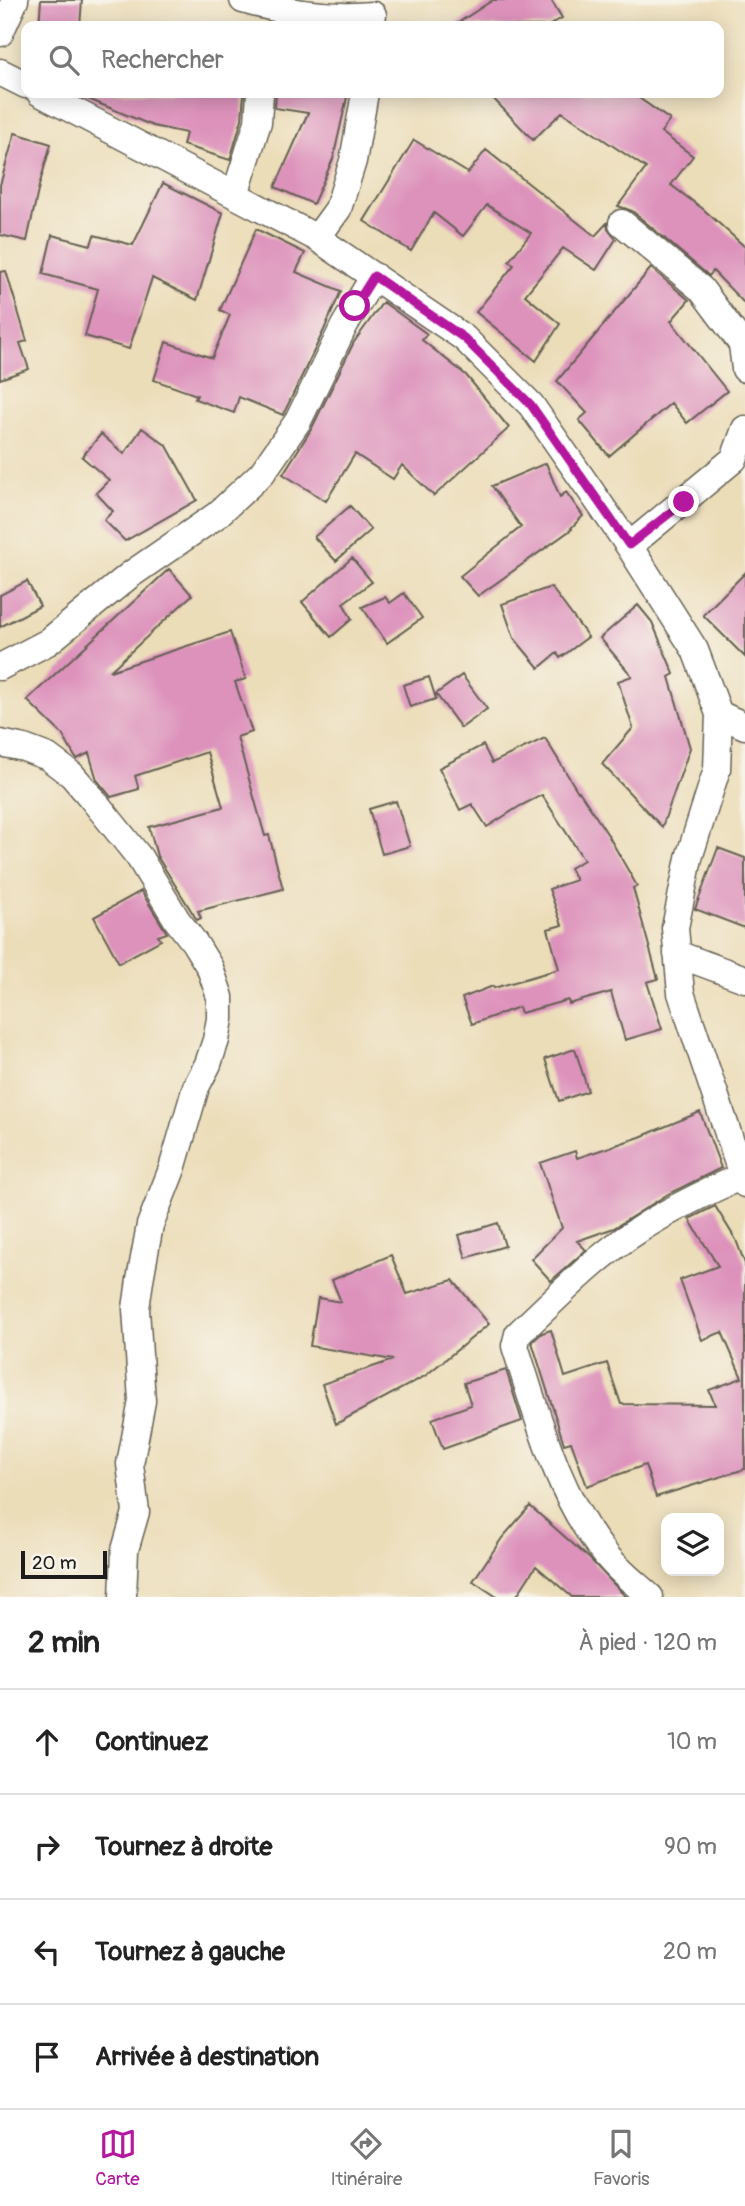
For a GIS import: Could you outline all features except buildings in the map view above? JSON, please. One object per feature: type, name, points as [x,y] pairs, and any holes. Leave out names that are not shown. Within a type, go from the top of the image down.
[{"type":"street","points":[[0,33],[16,0]]},
{"type":"street","points":[[251,7],[346,18],[373,14]]},
{"type":"street","points":[[0,72],[21,82]]},
{"type":"street","points":[[50,98],[317,239],[464,338],[531,405],[629,545],[695,650],[719,714],[717,769],[689,858],[675,928],[677,954],[681,993],[744,1180],[681,1205],[635,1231],[528,1325],[519,1334],[515,1346],[553,1459],[581,1520],[607,1557],[650,1597]]},
{"type":"street","points":[[235,195],[258,122],[260,98]]},
{"type":"street","points":[[317,239],[338,209],[349,173],[364,98]]},
{"type":"street","points":[[622,223],[701,289],[742,344],[745,369]]},
{"type":"street","points":[[0,667],[48,642],[130,575],[217,515],[262,473],[298,421],[344,326],[374,276]]},
{"type":"street","points":[[629,545],[734,459],[745,429]]},
{"type":"street","points":[[719,714],[745,726]]},
{"type":"street","points":[[0,743],[48,757],[72,775],[139,857],[210,968],[220,997],[216,1040],[196,1087],[173,1169],[150,1225],[140,1280],[136,1309],[142,1401],[130,1464],[136,1512],[125,1550],[123,1597]]},
{"type":"street","points":[[677,954],[745,979]]},
{"type":"route","points":[[355,306],[374,276],[464,338],[531,405],[629,545],[684,502]]}]
